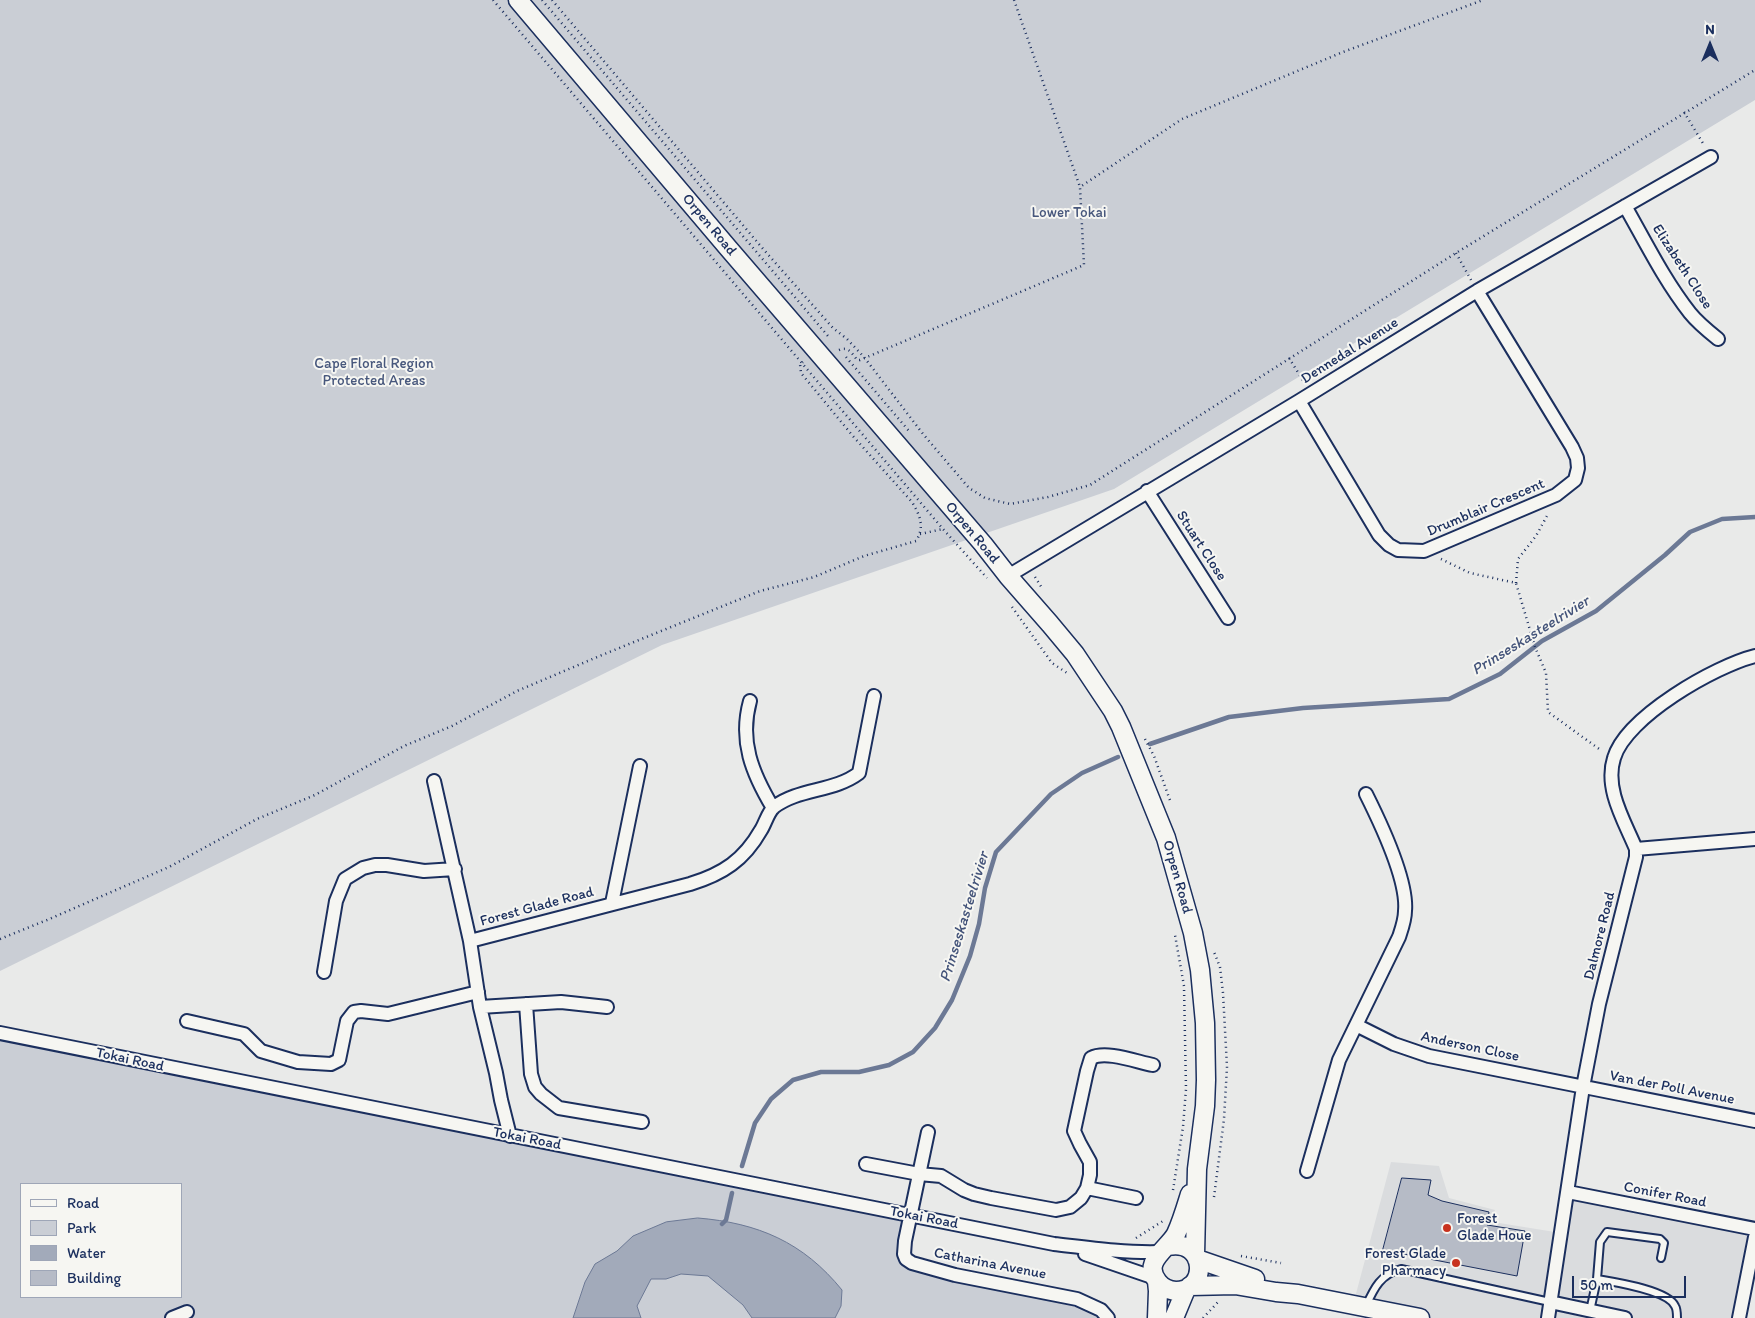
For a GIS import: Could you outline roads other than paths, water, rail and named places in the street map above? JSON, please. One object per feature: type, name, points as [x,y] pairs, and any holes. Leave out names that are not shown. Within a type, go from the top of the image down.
[{"type":"main road","name":"Orpen Road","points":[[518,0],[983,544],[1075,654],[1113,711],[1166,838],[1194,933],[1203,1000],[1206,1080],[1202,1136],[1197,1169],[1196,1257]]},
{"type":"main road","name":"Orpen Road","points":[[1164,1249],[1178,1228],[1197,1169]]},
{"type":"main road","points":[[1157,1318],[1158,1291],[1153,1270],[1154,1262],[1164,1249],[1183,1246],[1196,1257],[1298,1294]]},
{"type":"main road","points":[[1174,1318],[1188,1288],[1198,1276],[1199,1267],[1196,1257]]},
{"type":"main road","points":[[1156,1280],[1172,1291],[1229,1284],[1298,1294],[1420,1318]]},
{"type":"street","name":"Dennedal Avenue","points":[[1008,576],[1478,292],[1711,157]]},
{"type":"street","name":"Elizabeth Close","points":[[1625,206],[1669,283],[1689,312],[1718,339]]},
{"type":"street","name":"Drumblair Crescent","points":[[1298,401],[1379,535],[1389,545],[1398,550],[1424,551],[1556,495],[1575,480],[1578,468],[1577,458],[1572,446],[1478,292]]},
{"type":"street","name":"Stuart Close","points":[[1147,491],[1228,618]]},
{"type":"street","points":[[1755,656],[1742,659],[1710,674],[1669,699],[1625,737],[1613,760],[1614,792],[1636,849],[1755,839]]},
{"type":"street","points":[[750,701],[746,716],[745,741],[757,778],[773,808],[790,799],[849,781],[859,773],[874,696]]},
{"type":"street","name":"Forest Glade Road","points":[[612,903],[640,766]]},
{"type":"street","name":"Forest Glade Road","points":[[434,781],[470,941],[480,1006],[496,1073],[500,1100],[510,1136]]},
{"type":"street","points":[[1307,1171],[1340,1060],[1399,937],[1406,909],[1400,877],[1382,826],[1366,794]]},
{"type":"street","name":"Forest Glade Road","points":[[470,941],[690,884],[724,871],[752,845],[773,808]]},
{"type":"street","name":"Dalmore Road","points":[[1548,1318],[1583,1087],[1599,1004],[1633,870],[1636,849]]},
{"type":"street","points":[[324,972],[336,901],[345,879],[363,868],[375,865],[424,871],[455,869]]},
{"type":"street","points":[[186,1021],[244,1034],[261,1051],[272,1055],[298,1062],[331,1064],[339,1060],[347,1021],[354,1012],[388,1014],[478,992]]},
{"type":"street","points":[[480,1006],[561,1002],[607,1007]]},
{"type":"street","points":[[526,1004],[530,1074],[534,1087],[559,1108],[642,1122]]},
{"type":"street","name":"Anderson Close","points":[[1356,1025],[1394,1044],[1429,1056],[1583,1087]]},
{"type":"street","name":"Tokai Road","points":[[0,1033],[1054,1244],[1134,1253],[1164,1249]]},
{"type":"street","points":[[866,1164],[919,1174],[941,1176],[974,1194],[1063,1210],[1081,1198],[1087,1188],[1090,1175],[1090,1162],[1074,1131],[1089,1062],[1092,1058],[1100,1055],[1153,1065]]},
{"type":"street","name":"Van der Poll Avenue","points":[[1583,1087],[1755,1121]]},
{"type":"street","points":[[910,1215],[928,1132]]},
{"type":"street","points":[[1087,1188],[1136,1198]]},
{"type":"street","name":"Conifer Road","points":[[1568,1192],[1755,1229]]},
{"type":"street","name":"Catharina Avenue","points":[[910,1215],[904,1254],[906,1259],[912,1263],[954,1275],[1077,1299],[1100,1310],[1108,1318]]},
{"type":"street","points":[[1739,1318],[1755,1237]]},
{"type":"street","name":"Tokai Road","points":[[1054,1244],[1156,1280]]},
{"type":"street","points":[[1550,1302],[1625,1318]]},
{"type":"street","points":[[172,1318],[186,1312]]},
{"type":"lane","points":[[1590,1311],[1597,1278],[1600,1242],[1607,1232],[1662,1240],[1664,1244],[1662,1258]]},
{"type":"lane","points":[[1366,1307],[1371,1294],[1382,1278],[1388,1273],[1401,1269],[1550,1302]]},
{"type":"lane","points":[[1597,1278],[1659,1294],[1673,1303],[1676,1307],[1677,1318]]},
{"type":"water","points":[[698,1218],[760,1230],[795,1247],[827,1273],[842,1290],[841,1306],[835,1318],[752,1318],[743,1305],[708,1276],[681,1274],[666,1279],[651,1279],[637,1306],[641,1318],[573,1318],[585,1282],[595,1264],[617,1251],[633,1236],[666,1222]]},
{"type":"waterway","name":"Prinseskasteelrivier","points":[[1150,744],[1229,717],[1303,708],[1449,699],[1500,674],[1542,641],[1596,611],[1665,555],[1690,532],[1722,519],[1755,517]]},
{"type":"waterway","name":"Prinseskasteelrivier","points":[[742,1166],[755,1123],[771,1099],[793,1080],[821,1072],[859,1072],[889,1065],[913,1052],[935,1028],[952,1000],[970,956],[979,924],[985,888],[996,852],[1051,794],[1082,773],[1118,757]]},
{"type":"waterway","name":"Prinseskasteelrivier","points":[[722,1224],[726,1220],[732,1193]]},
{"type":"place","name":"Forest Glade Houe","points":[[1447,1228]]},
{"type":"place","name":"Forest Glade Pharmacy","points":[[1456,1263]]},
{"type":"park label","name":"Lower Tokai","points":[[1069,213]]},
{"type":"park label","name":"Cape Floral Region Protected Areas","points":[[374,372]]}]
